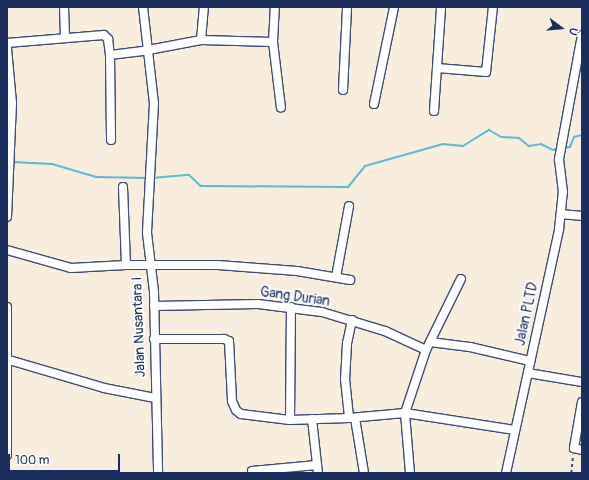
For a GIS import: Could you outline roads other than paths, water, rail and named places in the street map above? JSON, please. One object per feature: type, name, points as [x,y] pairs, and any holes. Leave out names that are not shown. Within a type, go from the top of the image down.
[{"type":"street","points":[[64,7],[65,38]]},
{"type":"street","name":"Jalan Nusantara I","points":[[143,7],[154,103],[147,233],[154,306],[155,398],[158,473]]},
{"type":"street","points":[[201,40],[204,7]]},
{"type":"street","points":[[275,7],[273,42],[281,108]]},
{"type":"street","points":[[343,90],[347,7]]},
{"type":"street","points":[[374,104],[394,7]]},
{"type":"street","points":[[434,111],[441,7]]},
{"type":"street","points":[[437,68],[486,72],[493,7]]},
{"type":"street","name":"Jalan PLTD","points":[[506,473],[561,214],[563,192],[559,159],[582,35]]},
{"type":"street","points":[[7,43],[106,36],[110,54],[111,140]]},
{"type":"street","points":[[110,54],[148,50],[201,40],[273,42]]},
{"type":"street","points":[[7,48],[11,83],[7,217]]},
{"type":"street","points":[[123,187],[126,265]]},
{"type":"street","points":[[336,277],[349,206]]},
{"type":"street","points":[[561,214],[582,216]]},
{"type":"street","points":[[7,250],[71,268],[126,265],[218,265],[336,277],[350,280]]},
{"type":"street","points":[[410,473],[405,413],[428,346],[460,279]]},
{"type":"street","name":"Gang Durian","points":[[154,306],[224,303],[291,308],[352,320],[428,346],[470,347],[530,361]]},
{"type":"street","points":[[7,307],[7,455]]},
{"type":"street","points":[[290,420],[291,308]]},
{"type":"street","points":[[352,320],[347,343],[346,379],[352,418],[364,473]]},
{"type":"street","points":[[154,339],[227,340],[231,345],[232,401],[236,410],[246,416],[290,420],[352,418],[405,413],[515,430]]},
{"type":"street","points":[[8,358],[104,388],[155,398]]},
{"type":"street","points":[[528,373],[582,382]]},
{"type":"street","points":[[578,449],[582,402]]},
{"type":"street","points":[[252,471],[318,469],[312,419]]},
{"type":"waterway","points":[[152,178],[189,175],[201,186],[348,187],[365,166],[443,144],[463,146],[489,130],[501,137],[519,138],[529,146],[541,144],[553,150],[558,148]]},
{"type":"waterway","points":[[563,148],[570,147],[574,137],[582,135]]},
{"type":"waterway","points":[[12,162],[52,164],[96,177],[148,178]]}]
